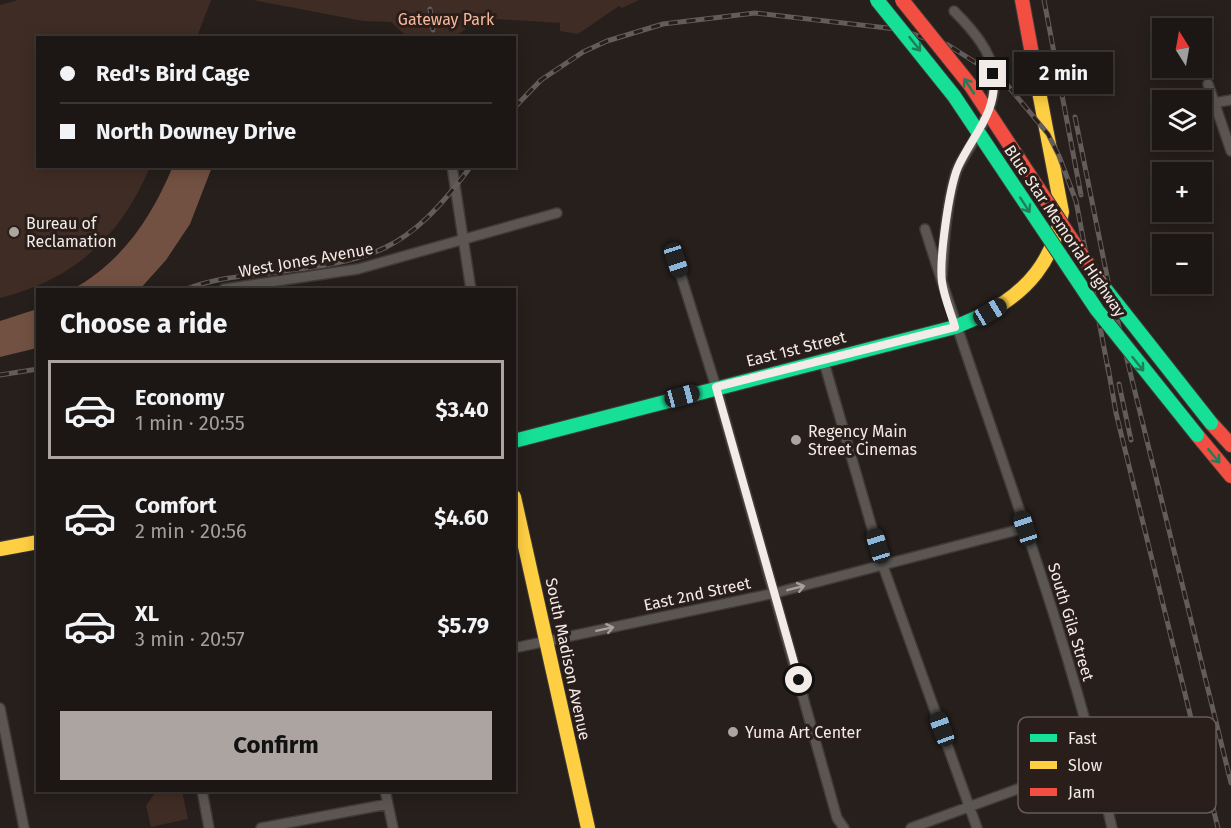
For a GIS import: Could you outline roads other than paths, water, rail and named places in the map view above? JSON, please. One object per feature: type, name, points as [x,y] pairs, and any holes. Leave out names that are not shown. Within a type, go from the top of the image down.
[{"type":"main road","name":"Blue Star Memorial Highway","points":[[877,0],[955,96],[1081,288],[1133,357],[1231,476]]},
{"type":"main road","name":"Blue Star Memorial Highway","points":[[902,0],[962,75],[1072,243],[1124,317],[1231,445]]},
{"type":"main road","name":"East 1st Street","points":[[516,440],[823,359],[955,327],[990,312],[1021,290],[1043,268],[1057,242],[1060,204],[1022,0]]},
{"type":"main road","name":"South Madison Avenue","points":[[516,505],[588,828]]},
{"type":"main road","points":[[0,549],[36,542]]},
{"type":"street","points":[[942,282],[955,176],[988,114],[996,90],[991,60],[970,28],[954,11]]},
{"type":"street","points":[[1208,84],[1231,151]]},
{"type":"street","points":[[1214,103],[1231,100]]},
{"type":"street","points":[[452,168],[471,288]]},
{"type":"street","name":"West Jones Avenue","points":[[232,288],[358,269],[556,213]]},
{"type":"street","name":"South Gila Street","points":[[925,229],[955,327],[1025,528],[1084,717]]},
{"type":"street","points":[[676,260],[716,387],[775,593],[836,823],[844,828]]},
{"type":"street","points":[[823,359],[883,567],[977,828]]},
{"type":"street","name":"East 2nd Street","points":[[516,648],[775,593],[883,567],[1025,528]]},
{"type":"street","points":[[0,708],[24,828]]},
{"type":"street","points":[[911,828],[1018,790]]},
{"type":"street","points":[[202,792],[209,828]]},
{"type":"street","points":[[385,792],[393,828]]},
{"type":"street","points":[[261,828],[388,804]]},
{"type":"street","name":"South Gila Street","points":[[1109,813],[1113,828]]},
{"type":"railway","points":[[1044,0],[1081,195]]},
{"type":"railway","points":[[430,9],[433,30]]},
{"type":"railway","points":[[516,106],[541,80],[583,52],[607,41],[663,24],[755,13],[896,29],[948,45],[1003,80],[1048,134],[1059,156],[1076,201],[1109,374]]},
{"type":"railway","points":[[1075,117],[1109,286],[1215,717]]},
{"type":"railway","points":[[190,288],[226,278],[336,263],[362,257],[385,248],[427,218],[469,168]]},
{"type":"railway","points":[[1108,367],[1116,413],[1191,717]]},
{"type":"railway","points":[[0,375],[36,369]]},
{"type":"railway","points":[[1119,384],[1131,440]]},
{"type":"railway","points":[[1216,722],[1231,783]]},
{"type":"railway","points":[[1214,813],[1218,828]]},
{"type":"place","name":"Bureau of Reclamation","points":[[14,232]]},
{"type":"place","name":"Regency Main Street Cinemas","points":[[796,440]]},
{"type":"place","name":"Yuma Art Center","points":[[733,732]]},
{"type":"park label","name":"Gateway Park","points":[[446,19]]}]
